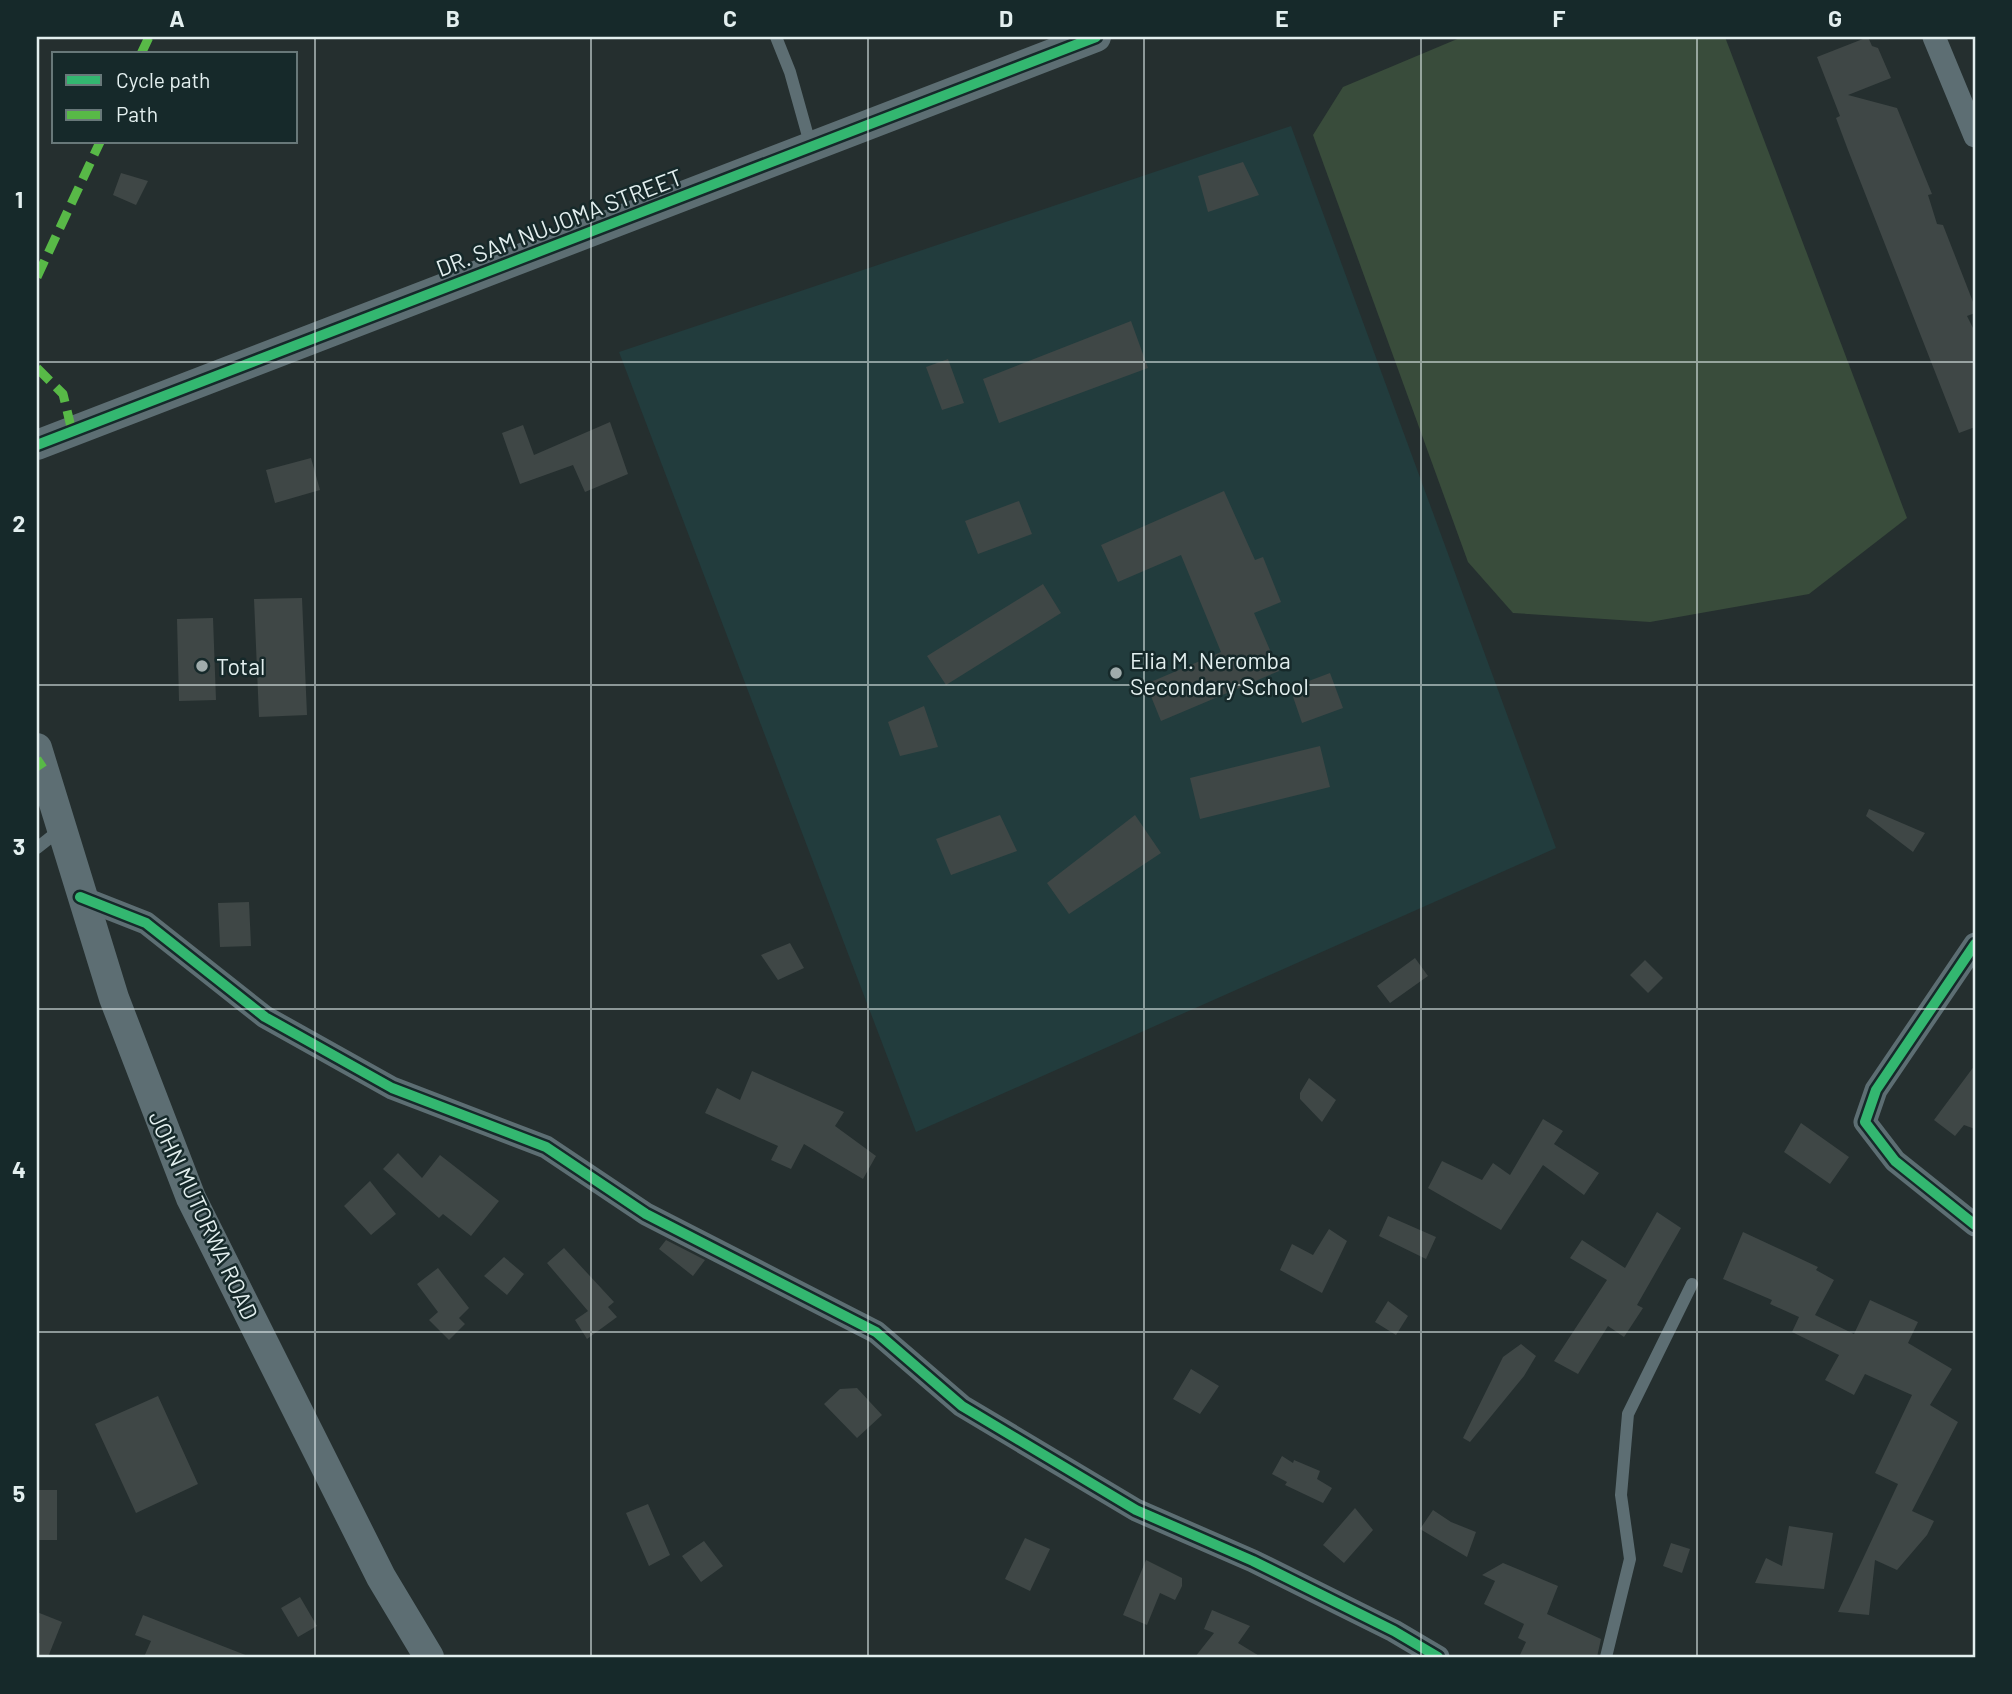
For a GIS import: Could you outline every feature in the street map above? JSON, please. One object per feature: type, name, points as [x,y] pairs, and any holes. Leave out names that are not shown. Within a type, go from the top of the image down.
[{"type":"street","name":"DR. SAM NUJOMA STREET","points":[[37,445],[1096,37]]},
{"type":"street","points":[[1934,37],[1975,136]]},
{"type":"street","name":"JOHN MUTORWA ROAD","points":[[37,748],[80,897],[146,1088],[191,1198],[381,1577],[429,1657]]},
{"type":"street","points":[[80,897],[146,923],[265,1017],[392,1088],[546,1147],[646,1214],[876,1332],[962,1406],[1136,1510],[1253,1561],[1438,1657]]},
{"type":"street","points":[[1975,944],[1876,1090],[1865,1122],[1895,1161],[1975,1225]]},
{"type":"lane","points":[[776,37],[790,72],[811,148]]},
{"type":"lane","points":[[37,848],[61,829]]},
{"type":"lane","points":[[1606,1657],[1630,1559],[1621,1495],[1628,1414],[1692,1284]]},
{"type":"shaded area","name":"Elia M. Neromba Secondary School","points":[[1291,126],[1556,848],[916,1132],[619,352]]},
{"type":"green space","points":[[1462,37],[1725,37],[1907,518],[1809,594],[1650,622],[1513,613],[1468,562],[1313,135],[1343,87]]},
{"type":"building","points":[[1868,37],[1872,46],[1878,48],[1891,78],[1848,95],[1897,108],[1932,194],[1928,195],[1937,224],[1943,225],[1975,307],[1975,313],[1967,316],[1975,332],[1975,427],[1959,433],[1848,150],[1836,118],[1840,116],[1817,57]]},
{"type":"building","points":[[1243,162],[1259,195],[1208,212],[1198,176]]},
{"type":"building","points":[[121,173],[148,181],[136,205],[113,195]]},
{"type":"building","points":[[1131,321],[1148,368],[999,423],[983,379]]},
{"type":"building","points":[[948,359],[964,403],[942,410],[926,367]]},
{"type":"building","points":[[610,422],[628,474],[585,492],[573,465],[520,484],[502,433],[523,425],[534,455]]},
{"type":"building","points":[[311,458],[320,490],[275,503],[266,470]]},
{"type":"building","points":[[1224,491],[1255,560],[1263,557],[1281,602],[1254,613],[1279,671],[1161,721],[1146,684],[1221,652],[1181,555],[1118,582],[1101,545]]},
{"type":"building","points":[[1019,501],[1032,534],[978,554],[965,521]]},
{"type":"building","points":[[1043,584],[1061,613],[946,685],[927,656]]},
{"type":"building","points":[[302,598],[307,715],[259,717],[254,599]]},
{"type":"building","points":[[213,618],[216,700],[179,701],[177,619]]},
{"type":"building","points":[[1330,673],[1343,708],[1302,723],[1290,688]]},
{"type":"building","points":[[924,706],[938,747],[900,756],[888,722]]},
{"type":"building","points":[[1320,746],[1330,787],[1200,819],[1190,778]]},
{"type":"building","points":[[1869,809],[1925,833],[1913,852],[1866,816]]},
{"type":"building","points":[[1000,815],[1017,851],[951,875],[936,839]]},
{"type":"building","points":[[1135,815],[1161,853],[1069,914],[1047,883]]},
{"type":"building","points":[[249,902],[251,946],[220,947],[218,903]]},
{"type":"building","points":[[790,943],[804,968],[778,980],[761,955]]},
{"type":"building","points":[[1415,958],[1428,976],[1390,1003],[1377,986]]},
{"type":"building","points":[[1645,960],[1663,978],[1648,993],[1630,975]]},
{"type":"building","points":[[1975,1065],[1975,1129],[1964,1125],[1955,1136],[1934,1120]]},
{"type":"building","points":[[752,1071],[844,1112],[835,1126],[876,1156],[863,1179],[804,1144],[791,1169],[771,1160],[778,1146],[705,1113],[717,1088],[740,1100]]},
{"type":"building","points":[[1309,1078],[1336,1100],[1322,1122],[1300,1099],[1300,1093]]},
{"type":"building","points":[[1543,1119],[1563,1131],[1554,1144],[1599,1173],[1584,1195],[1543,1165],[1501,1230],[1428,1188],[1442,1161],[1482,1180],[1493,1163],[1510,1175]]},
{"type":"building","points":[[1801,1123],[1849,1157],[1830,1184],[1784,1152]]},
{"type":"building","points":[[398,1153],[422,1178],[440,1155],[499,1201],[471,1236],[443,1214],[439,1218],[383,1169]]},
{"type":"building","points":[[370,1181],[396,1214],[371,1235],[344,1206]]},
{"type":"building","points":[[1657,1212],[1681,1228],[1637,1305],[1643,1308],[1624,1337],[1608,1326],[1578,1374],[1554,1361],[1607,1280],[1570,1258],[1582,1240],[1625,1268]]},
{"type":"building","points":[[1388,1216],[1436,1237],[1426,1259],[1379,1236]]},
{"type":"building","points":[[1329,1229],[1347,1241],[1322,1293],[1280,1270],[1292,1244],[1313,1255]]},
{"type":"building","points":[[1743,1232],[1818,1267],[1816,1270],[1834,1280],[1815,1315],[1854,1334],[1870,1300],[1918,1322],[1908,1343],[1952,1369],[1930,1405],[1958,1422],[1912,1511],[1934,1521],[1927,1535],[1897,1570],[1875,1560],[1869,1615],[1838,1612],[1898,1484],[1875,1473],[1912,1395],[1865,1374],[1854,1395],[1825,1380],[1839,1355],[1792,1332],[1799,1317],[1770,1304],[1772,1300],[1723,1279]]},
{"type":"building","points":[[666,1240],[705,1260],[693,1276],[659,1249]]},
{"type":"building","points":[[564,1248],[614,1302],[608,1307],[617,1317],[587,1339],[575,1320],[588,1311],[547,1263]]},
{"type":"building","points":[[504,1257],[524,1274],[507,1295],[484,1276]]},
{"type":"building","points":[[438,1268],[469,1308],[459,1318],[465,1324],[449,1340],[429,1320],[438,1312],[417,1284]]},
{"type":"building","points":[[1388,1301],[1408,1316],[1396,1335],[1375,1322]]},
{"type":"building","points":[[1521,1344],[1536,1356],[1524,1376],[1470,1442],[1463,1438],[1503,1357]]},
{"type":"building","points":[[1191,1369],[1219,1386],[1200,1414],[1173,1399]]},
{"type":"building","points":[[857,1388],[882,1415],[857,1438],[824,1404],[840,1389]]},
{"type":"building","points":[[158,1396],[198,1484],[136,1513],[95,1424]]},
{"type":"building","points":[[1282,1456],[1293,1463],[1294,1460],[1320,1471],[1317,1479],[1332,1488],[1323,1503],[1285,1485],[1287,1482],[1272,1474]]},
{"type":"building","points":[[37,1490],[57,1490],[57,1540],[37,1540]]},
{"type":"building","points":[[648,1504],[670,1555],[649,1566],[626,1513]]},
{"type":"building","points":[[1355,1508],[1373,1530],[1344,1563],[1323,1545]]},
{"type":"building","points":[[1433,1510],[1451,1522],[1476,1532],[1467,1557],[1420,1529]]},
{"type":"building","points":[[1789,1526],[1833,1533],[1824,1589],[1755,1583],[1766,1558],[1782,1566]]},
{"type":"building","points":[[1025,1538],[1050,1549],[1030,1591],[1005,1579]]},
{"type":"building","points":[[704,1541],[723,1566],[701,1582],[682,1556]]},
{"type":"building","points":[[1671,1543],[1690,1549],[1682,1573],[1663,1566]]},
{"type":"building","points":[[1146,1560],[1182,1578],[1182,1586],[1175,1600],[1160,1593],[1147,1625],[1123,1615]]},
{"type":"building","points":[[1503,1563],[1558,1586],[1547,1614],[1601,1639],[1597,1657],[1519,1657],[1526,1642],[1518,1638],[1524,1624],[1484,1604],[1495,1581],[1482,1575]]},
{"type":"building","points":[[300,1597],[317,1626],[298,1637],[281,1608]]},
{"type":"building","points":[[1212,1610],[1250,1626],[1238,1643],[1261,1657],[1195,1657],[1214,1633],[1204,1629]]},
{"type":"building","points":[[37,1612],[62,1622],[48,1657],[37,1657]]},
{"type":"building","points":[[143,1615],[248,1657],[144,1657],[151,1641],[135,1635]]},
{"type":"marked path","points":[[142,52],[149,37]]},
{"type":"marked path","points":[[37,277],[99,144]]},
{"type":"marked path","points":[[37,368],[63,394],[72,431]]},
{"type":"marked path","points":[[37,759],[43,768]]},
{"type":"cycle path","points":[[37,445],[1096,37]]},
{"type":"cycle path","points":[[80,897],[146,923],[265,1017],[392,1088],[546,1147],[646,1214],[876,1332],[962,1406],[1136,1510],[1253,1561],[1394,1631],[1438,1657]]},
{"type":"cycle path","points":[[1975,944],[1876,1090],[1865,1122],[1895,1161],[1975,1225]]},
{"type":"place","name":"Total","points":[[202,666]]},
{"type":"place","name":"Elia M. Neromba Secondary School","points":[[1116,673]]}]
